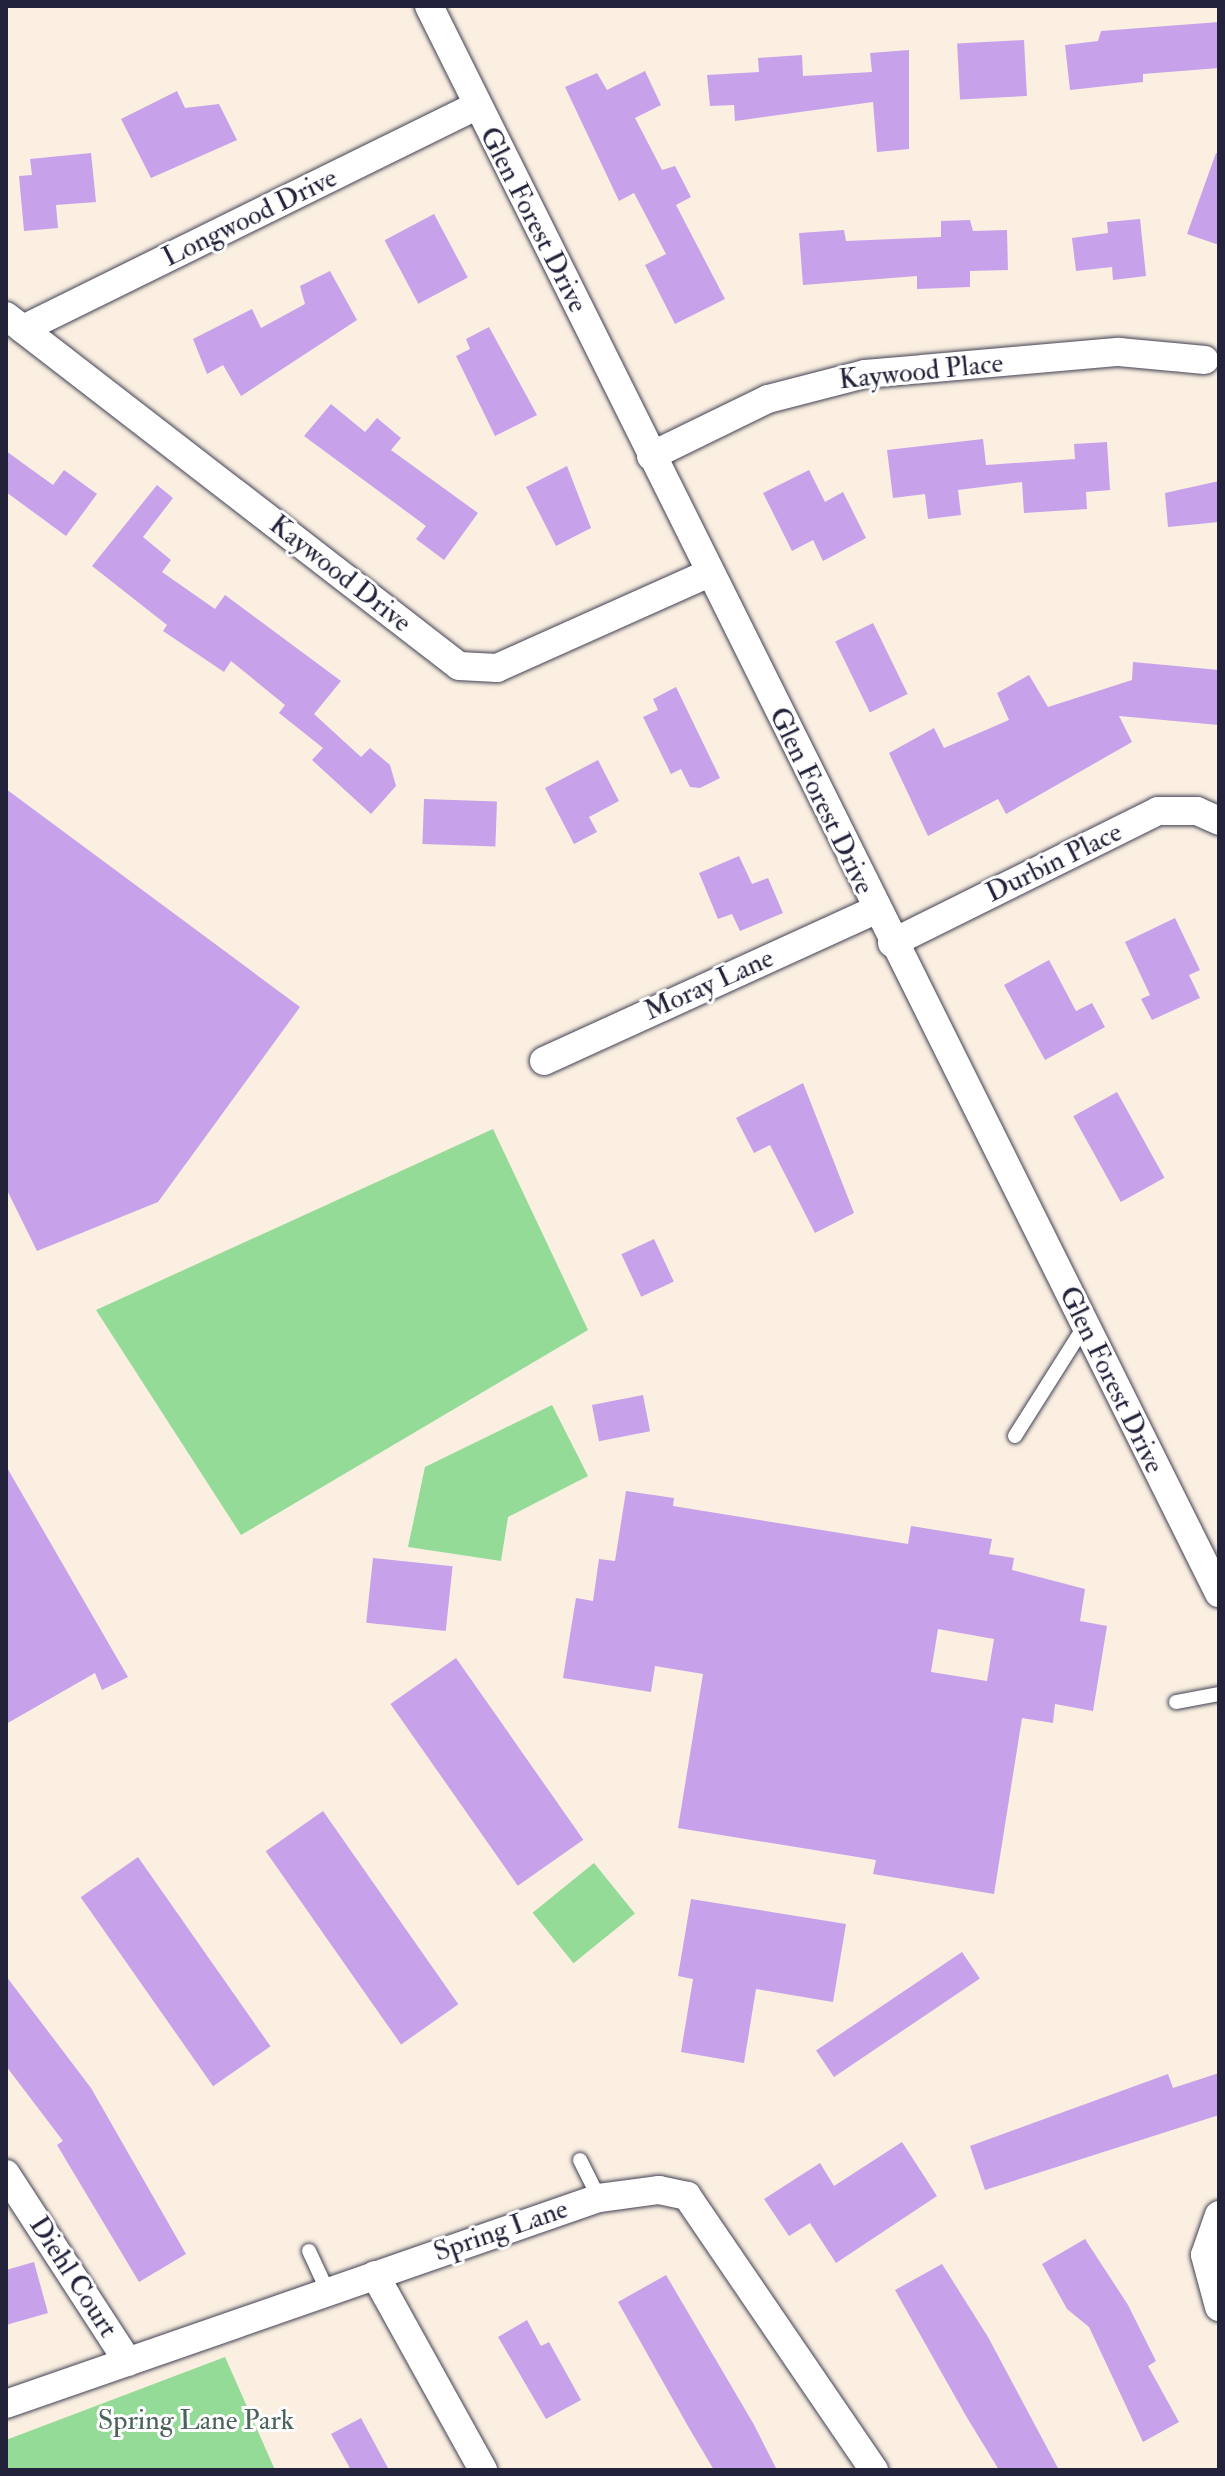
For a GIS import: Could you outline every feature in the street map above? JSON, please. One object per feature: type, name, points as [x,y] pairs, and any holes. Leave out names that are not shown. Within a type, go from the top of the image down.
[{"type":"street","name":"Glen Forest Drive","points":[[429,6],[875,910],[1219,1593]]},
{"type":"street","name":"Longwood Drive","points":[[15,322],[476,106]]},
{"type":"street","name":"Kaywood Drive","points":[[15,322],[459,666],[476,683],[497,668],[709,573]]},
{"type":"street","name":"Kaywood Place","points":[[651,456],[768,399],[865,374],[1119,352],[1212,363]]},
{"type":"street","name":"Durbin Place","points":[[892,943],[1158,811],[1197,811],[1219,821]]},
{"type":"street","name":"Moray Lane","points":[[544,1061],[875,910]]},
{"type":"street","name":"Diehl Court","points":[[10,2187],[128,2362]]},
{"type":"street","name":"Spring Lane","points":[[6,2404],[599,2198],[628,2191],[687,2196],[874,2470]]},
{"type":"street","points":[[1219,2215],[1205,2255],[1219,2307]]},
{"type":"street","points":[[375,2275],[483,2470]]},
{"type":"lane","points":[[1015,1436],[1084,1327]]},
{"type":"lane","points":[[1176,1702],[1219,1694]]},
{"type":"lane","points":[[580,2160],[599,2198]]},
{"type":"lane","points":[[309,2251],[328,2292]]},
{"type":"green space","points":[[493,1129],[588,1330],[241,1535],[96,1310]]},
{"type":"green space","points":[[552,1405],[588,1476],[508,1517],[501,1561],[408,1547],[425,1467]]},
{"type":"green space","points":[[594,1863],[635,1914],[574,1963],[533,1913]]},
{"type":"green space","name":"Spring Lane Park","points":[[225,2357],[275,2470],[6,2470],[6,2440]]},
{"type":"building","points":[[1219,22],[1219,68],[1143,74],[1143,82],[1070,90],[1065,45],[1098,41],[1101,31]]},
{"type":"building","points":[[1024,40],[1027,96],[960,99],[957,44]]},
{"type":"building","points":[[909,50],[909,149],[877,152],[873,102],[735,121],[734,105],[710,106],[707,75],[759,72],[758,58],[802,55],[803,76],[872,72],[870,53]]},
{"type":"building","points":[[645,71],[661,105],[635,118],[662,170],[675,166],[691,197],[676,205],[725,299],[675,324],[645,265],[666,254],[634,193],[619,201],[565,87],[597,73],[607,90]]},
{"type":"building","points":[[177,91],[185,108],[219,104],[237,140],[151,178],[121,119]]},
{"type":"building","points":[[91,153],[96,202],[56,205],[58,228],[24,231],[19,176],[32,175],[30,159]]},
{"type":"building","points":[[1216,153],[1219,154],[1219,245],[1187,234]]},
{"type":"building","points":[[434,214],[468,278],[418,304],[385,240]]},
{"type":"building","points":[[1140,219],[1146,276],[1113,280],[1112,267],[1076,271],[1072,238],[1108,233],[1107,222]]},
{"type":"building","points":[[970,220],[973,231],[1007,230],[1008,270],[970,271],[970,287],[917,289],[917,276],[803,285],[799,233],[844,230],[846,241],[941,237],[941,221]]},
{"type":"building","points":[[330,271],[357,320],[241,396],[223,365],[207,374],[193,339],[252,309],[261,328],[305,304],[300,286]]},
{"type":"building","points":[[489,327],[537,415],[495,436],[456,356],[470,349],[466,339]]},
{"type":"building","points":[[331,404],[365,432],[377,418],[401,438],[391,450],[478,513],[444,560],[416,539],[426,526],[304,436]]},
{"type":"building","points":[[983,439],[986,465],[1075,459],[1074,444],[1107,442],[1110,490],[1086,492],[1087,509],[1024,513],[1022,482],[958,490],[961,515],[928,519],[925,494],[893,498],[887,450]]},
{"type":"building","points":[[6,451],[53,485],[64,470],[97,494],[66,536],[6,492]]},
{"type":"building","points":[[567,466],[591,528],[556,546],[526,487]]},
{"type":"building","points":[[809,470],[825,502],[843,492],[866,538],[823,561],[813,540],[792,551],[763,493]]},
{"type":"building","points":[[1219,481],[1219,522],[1168,527],[1165,493]]},
{"type":"building","points":[[157,485],[173,498],[143,537],[171,560],[162,572],[215,609],[225,595],[341,681],[314,714],[361,757],[370,748],[390,765],[396,786],[371,814],[312,760],[323,748],[279,713],[285,705],[231,661],[224,672],[163,631],[167,625],[92,566]]},
{"type":"building","points":[[873,623],[908,694],[870,712],[835,641]]},
{"type":"building","points":[[1133,662],[1219,670],[1219,725],[1119,716],[1132,742],[1006,814],[998,799],[928,836],[889,753],[934,728],[944,748],[1009,720],[997,693],[1029,675],[1048,707],[1132,680]]},
{"type":"building","points":[[676,687],[720,778],[700,788],[690,787],[681,769],[671,774],[643,717],[658,710],[653,699]]},
{"type":"building","points":[[598,760],[619,801],[589,817],[597,832],[574,844],[545,788]]},
{"type":"building","points":[[6,789],[300,1007],[158,1202],[37,1251],[6,1188]]},
{"type":"building","points":[[424,799],[497,802],[495,847],[422,844]]},
{"type":"building","points":[[739,856],[752,884],[768,878],[783,913],[740,931],[732,914],[718,919],[699,873]]},
{"type":"building","points":[[1175,918],[1200,970],[1189,975],[1200,998],[1152,1020],[1141,999],[1150,995],[1125,942]]},
{"type":"building","points":[[1049,960],[1076,1011],[1092,1003],[1105,1027],[1045,1060],[1004,985]]},
{"type":"building","points":[[803,1083],[854,1213],[815,1233],[770,1145],[754,1153],[736,1118]]},
{"type":"building","points":[[1117,1092],[1165,1178],[1121,1202],[1073,1116]]},
{"type":"building","points":[[654,1239],[674,1282],[641,1297],[621,1254]]},
{"type":"building","points":[[643,1395],[650,1431],[599,1441],[592,1405]]},
{"type":"building","points":[[6,1466],[128,1677],[102,1690],[95,1673],[6,1724]]},
{"type":"building","points":[[626,1491],[674,1498],[673,1506],[908,1544],[911,1526],[992,1539],[989,1554],[1014,1558],[1012,1570],[1085,1589],[1080,1621],[1107,1626],[1093,1711],[1055,1704],[1053,1723],[1022,1718],[994,1894],[873,1874],[876,1860],[678,1828],[703,1674],[655,1666],[651,1692],[563,1678],[576,1598],[593,1601],[599,1559],[615,1561]],"holes":[[[938,1629],[994,1639],[987,1681],[931,1672]]]},
{"type":"building","points":[[373,1558],[453,1566],[446,1631],[366,1623]]},
{"type":"building","points":[[456,1658],[583,1840],[518,1886],[390,1704]]},
{"type":"building","points":[[323,1811],[458,2004],[401,2044],[266,1851]]},
{"type":"building","points":[[138,1857],[270,2046],[213,2086],[81,1897]]},
{"type":"building","points":[[691,1899],[846,1924],[833,2002],[756,1989],[744,2063],[681,2052],[693,1979],[678,1976]]},
{"type":"building","points":[[962,1952],[980,1979],[834,2077],[816,2050]]},
{"type":"building","points":[[6,1976],[91,2088],[186,2254],[139,2282],[57,2145],[63,2141],[6,2066]]},
{"type":"building","points":[[1219,2073],[1219,2115],[985,2190],[970,2146],[1168,2074],[1173,2088]]},
{"type":"building","points":[[902,2142],[937,2196],[836,2263],[810,2223],[789,2236],[764,2199],[820,2163],[834,2186]]},
{"type":"building","points":[[1085,2239],[1128,2305],[1156,2361],[1148,2366],[1179,2422],[1143,2442],[1089,2327],[1067,2309],[1042,2264]]},
{"type":"building","points":[[34,2262],[48,2313],[6,2325],[6,2270]]},
{"type":"building","points":[[942,2264],[988,2337],[1059,2470],[999,2470],[966,2416],[895,2290]]},
{"type":"building","points":[[666,2275],[777,2470],[714,2470],[689,2428],[618,2302]]},
{"type":"building","points":[[527,2320],[541,2346],[549,2342],[581,2400],[546,2419],[498,2337]]},
{"type":"building","points":[[361,2418],[389,2470],[351,2470],[331,2434]]}]
